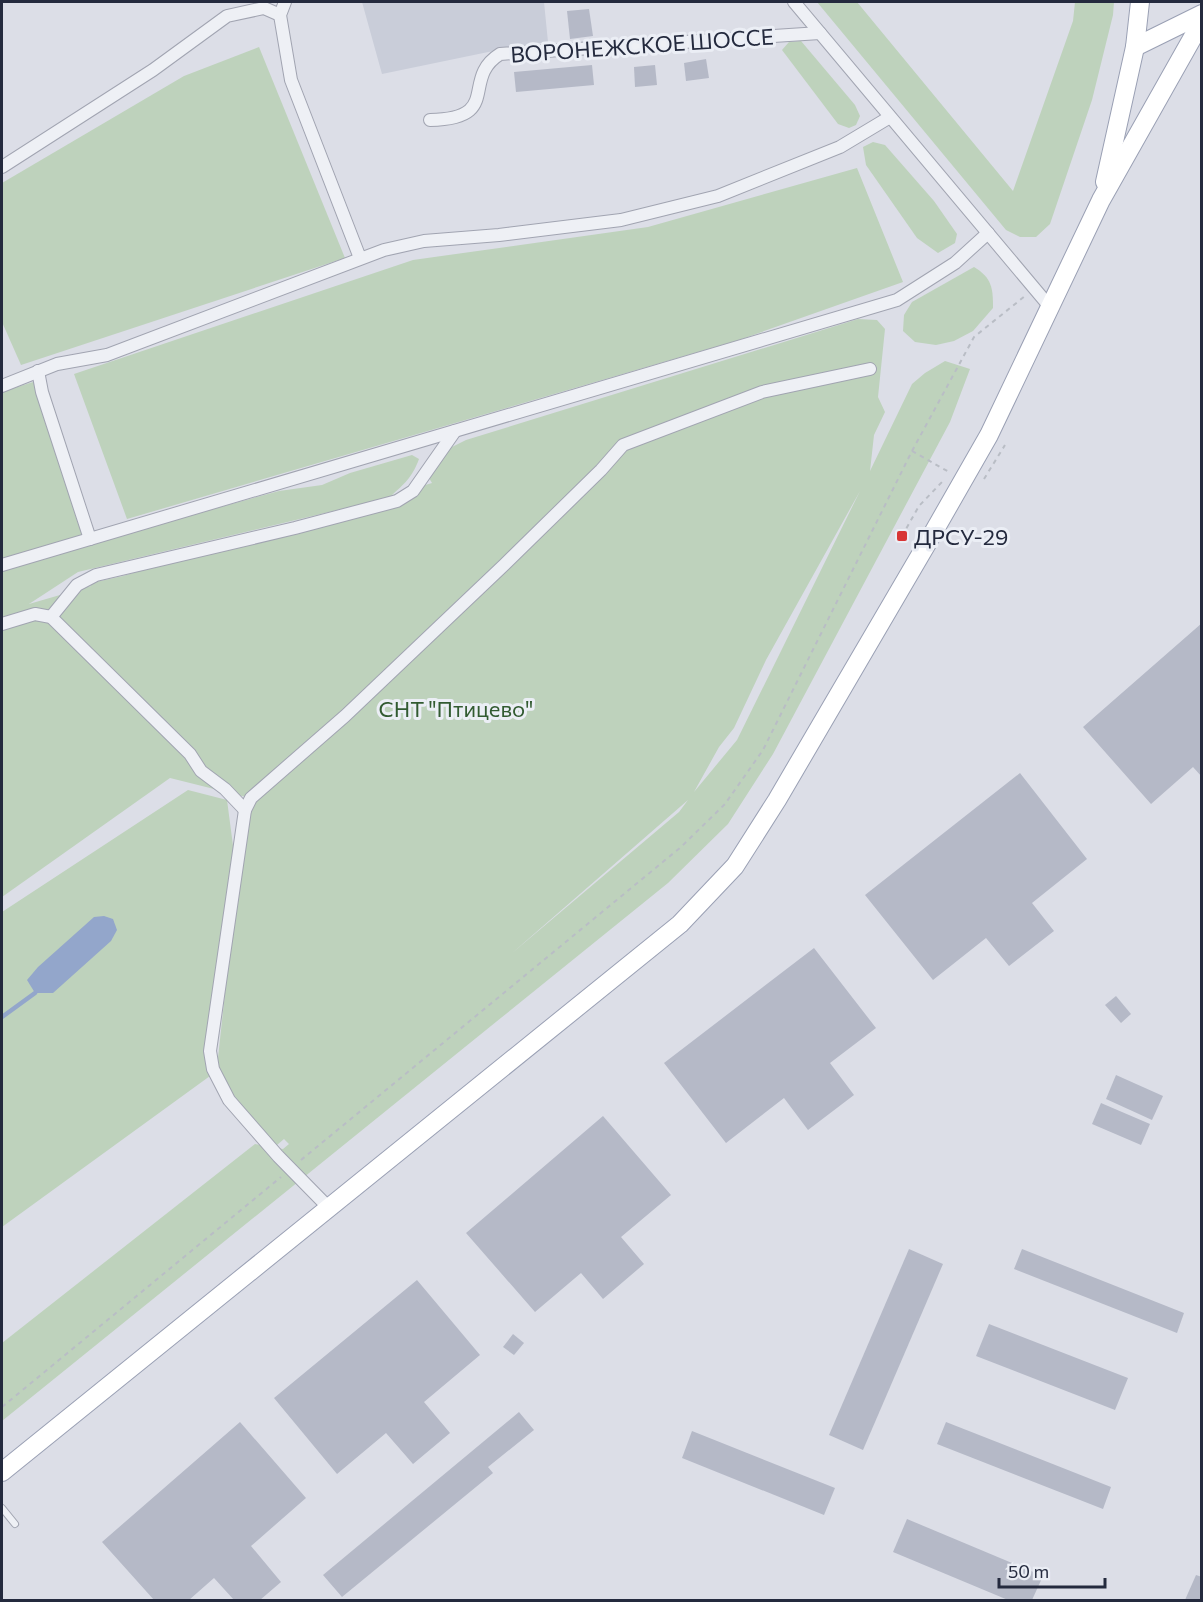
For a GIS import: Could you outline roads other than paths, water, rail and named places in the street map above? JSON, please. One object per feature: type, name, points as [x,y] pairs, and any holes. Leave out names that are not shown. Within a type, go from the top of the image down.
[{"type":"main road","points":[[1101,201],[1135,47],[1140,2]]},
{"type":"main road","points":[[1135,47],[1202,14]]},
{"type":"main road","points":[[2,1472],[680,924],[735,866],[783,790],[989,435],[1101,201],[1202,21]]},
{"type":"main road","points":[[1122,108],[1128,123],[1133,125],[1145,123]]},
{"type":"street","points":[[285,2],[280,15],[291,80],[360,258]]},
{"type":"street","points":[[794,2],[1050,307]]},
{"type":"street","points":[[2,167],[153,70],[227,16],[264,8],[280,15]]},
{"type":"street","name":"ВОРОНЕЖСКОЕ ШОССЕ","points":[[430,120],[454,119],[475,106],[484,69],[489,61],[500,54],[820,33]]},
{"type":"street","points":[[2,386],[57,364],[107,355],[384,249],[424,241],[500,235],[621,220],[718,196],[840,147],[890,117]]},
{"type":"street","points":[[2,565],[897,300],[955,263],[988,233]]},
{"type":"street","points":[[329,1208],[229,1100],[213,1069],[210,1052],[245,810],[250,798],[345,716],[601,470],[623,445],[762,392],[870,369]]},
{"type":"street","points":[[38,371],[42,392],[90,539]]},
{"type":"street","points":[[51,617],[77,585],[96,575],[295,528],[397,501],[413,491],[456,431]]},
{"type":"street","points":[[2,624],[35,614],[51,617],[190,754],[201,771],[225,789],[245,810]]},
{"type":"lane","points":[[2,1508],[15,1524]]},
{"type":"water","points":[[104,916],[113,919],[117,930],[111,941],[53,993],[35,993],[27,980],[38,967],[94,917]]},
{"type":"waterway","points":[[2,1017],[35,993]]},
{"type":"place","name":"ДРСУ-29","points":[[902,536]]},
{"type":"park label","name":"СНТ \"Птицево\"","points":[[456,708]]}]
